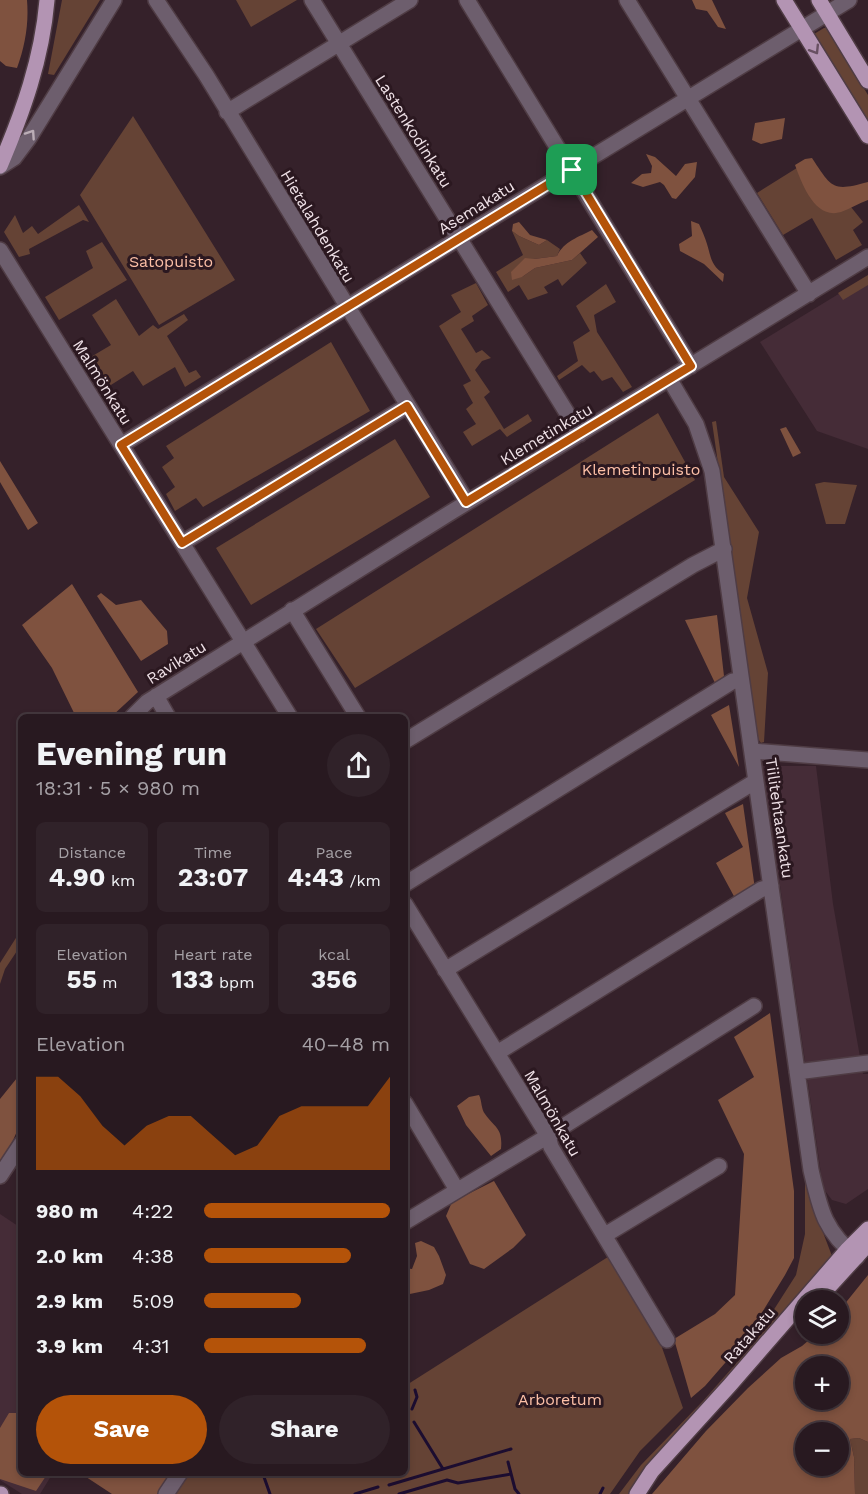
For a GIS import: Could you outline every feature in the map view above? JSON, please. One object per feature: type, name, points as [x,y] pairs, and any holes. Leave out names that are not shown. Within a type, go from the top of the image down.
[{"type":"main road","points":[[0,167],[23,111],[37,66],[47,0]]},
{"type":"main road","points":[[784,0],[868,136]]},
{"type":"main road","points":[[823,7],[868,81]]},
{"type":"main road","name":"Ratakatu","points":[[825,1290],[868,1229]]},
{"type":"main road","name":"Ratakatu","points":[[637,1494],[652,1471],[730,1385],[853,1253],[868,1244]]},
{"type":"main road","name":"Ratakatu","points":[[730,1385],[795,1324]]},
{"type":"street","points":[[0,167],[14,158],[114,0]]},
{"type":"street","name":"Hietalahdenkatu","points":[[156,0],[466,502]]},
{"type":"street","name":"Lastenkodinkatu","points":[[312,0],[580,434]]},
{"type":"street","points":[[227,112],[410,0]]},
{"type":"street","points":[[467,0],[691,366]]},
{"type":"street","points":[[627,0],[809,294]]},
{"type":"street","name":"Asemakatu","points":[[121,445],[689,99],[802,28],[823,7],[849,0]]},
{"type":"street","name":"Malmönkatu","points":[[0,250],[288,714]]},
{"type":"street","name":"Klemetinkatu","points":[[243,642],[466,502],[670,380],[868,257]]},
{"type":"street","name":"Tiilitehtaankatu","points":[[670,380],[696,424],[712,471],[811,1170],[819,1204],[829,1228],[853,1253]]},
{"type":"street","points":[[182,543],[407,406]]},
{"type":"street","points":[[408,739],[693,565],[724,549]]},
{"type":"street","points":[[292,610],[356,714]]},
{"type":"street","name":"Ravikatu","points":[[135,714],[156,696],[243,642]]},
{"type":"street","points":[[408,882],[733,681],[741,679]]},
{"type":"street","points":[[156,696],[166,714]]},
{"type":"street","points":[[752,751],[868,760]]},
{"type":"street","points":[[445,970],[756,781]]},
{"type":"street","points":[[497,1053],[762,889],[771,886]]},
{"type":"street","name":"Malmönkatu","points":[[408,909],[548,1136],[551,1147],[667,1340]]},
{"type":"street","points":[[408,1220],[548,1136],[754,1006]]},
{"type":"street","points":[[796,1072],[868,1063]]},
{"type":"street","points":[[408,1108],[457,1190]]},
{"type":"street","points":[[0,1176],[18,1149]]},
{"type":"street","points":[[605,1235],[720,1166]]},
{"type":"street","points":[[166,1494],[178,1476]]},
{"type":"shaded area","points":[[0,0],[27,0],[26,35],[17,68],[6,66],[0,61]]},
{"type":"shaded area","points":[[692,0],[712,0],[726,29],[718,27],[707,11],[696,9]]},
{"type":"shaded area","points":[[785,118],[782,139],[761,144],[752,140],[755,123]]},
{"type":"shaded area","points":[[646,154],[655,157],[676,176],[685,164],[697,162],[695,177],[676,199],[672,198],[660,182],[643,187],[631,183],[642,174],[651,173],[652,166]]},
{"type":"shaded area","points":[[812,158],[824,176],[834,185],[847,187],[868,182],[868,200],[841,212],[824,211],[817,206],[801,181],[795,165]]},
{"type":"shaded area","points":[[691,221],[699,224],[712,261],[716,268],[724,274],[723,282],[704,264],[680,251],[679,244],[692,236]]},
{"type":"shaded area","points":[[519,222],[530,235],[547,240],[539,245],[519,236],[512,231],[513,224]]},
{"type":"shaded area","points":[[592,230],[598,237],[572,260],[535,268],[522,277],[512,280],[511,272],[525,258],[557,256],[568,243]]},
{"type":"shaded area","points":[[868,276],[868,449],[817,431],[760,342]]},
{"type":"shaded area","points":[[786,427],[801,453],[793,457],[780,429]]},
{"type":"shaded area","points":[[0,461],[38,523],[28,530],[0,482]]},
{"type":"shaded area","points":[[72,584],[138,692],[114,714],[75,714],[52,668],[22,625]]},
{"type":"shaded area","points":[[101,593],[116,605],[141,600],[167,631],[168,644],[141,661],[97,596]]},
{"type":"shaded area","points":[[717,615],[724,676],[715,683],[685,620]]},
{"type":"shaded area","points":[[729,705],[739,767],[711,715]]},
{"type":"shaded area","points":[[763,766],[816,766],[833,904],[863,1074],[868,1074],[868,1189],[846,1204],[832,1200],[823,1188]]},
{"type":"shaded area","points":[[743,804],[755,889],[736,900],[716,863],[743,847],[725,813]]},
{"type":"shaded area","points":[[770,1013],[794,1191],[794,1258],[745,1340],[705,1386],[691,1398],[674,1339],[715,1314],[735,1295],[744,1154],[718,1100],[754,1077],[734,1037]]},
{"type":"shaded area","points":[[18,1077],[18,1129],[0,1161],[0,1099]]},
{"type":"shaded area","points":[[479,1095],[484,1112],[501,1137],[501,1149],[491,1156],[466,1125],[457,1106],[469,1097]]},
{"type":"shaded area","points":[[494,1181],[526,1235],[513,1248],[484,1269],[470,1264],[446,1216],[452,1202]]},
{"type":"shaded area","points":[[0,1214],[18,1226],[18,1476],[51,1476],[40,1494],[22,1494],[0,1480]]},
{"type":"shaded area","points":[[421,1241],[434,1247],[446,1275],[443,1284],[408,1294],[408,1268],[412,1269],[417,1256],[415,1243]]},
{"type":"shaded area","points":[[868,1275],[868,1442],[859,1438],[850,1439],[854,1457],[855,1494],[652,1494],[706,1431],[748,1388],[781,1358],[804,1344],[849,1344],[849,1299]]},
{"type":"shaded area","points":[[9,1413],[18,1413],[18,1476],[46,1476],[36,1491],[0,1479],[0,1428]]},
{"type":"shaded area","points":[[85,1476],[172,1476],[159,1494],[112,1494]]},
{"type":"green space","points":[[62,0],[100,0],[54,75],[48,74]]},
{"type":"green space","points":[[236,0],[297,0],[251,27]]},
{"type":"green space","points":[[827,28],[868,95],[868,126],[813,37]]},
{"type":"green space","name":"Satopuisto","points":[[133,116],[235,280],[159,325],[80,195]]},
{"type":"green space","points":[[808,161],[863,222],[853,230],[862,245],[836,260],[812,218],[783,235],[757,193]]},
{"type":"green space","points":[[79,205],[89,222],[83,220],[29,249],[30,254],[19,257],[4,232],[15,215],[23,233],[32,226],[38,234]]},
{"type":"green space","points":[[512,231],[539,245],[547,240],[560,249],[557,256],[534,259],[522,277],[535,268],[572,260],[580,253],[587,263],[562,286],[558,279],[544,287],[548,293],[528,300],[519,285],[508,292],[496,272],[523,255]]},
{"type":"green space","points":[[102,242],[127,280],[59,320],[45,297],[93,268],[86,251]]},
{"type":"green space","points":[[868,275],[868,285],[843,300],[838,293]]},
{"type":"green space","points":[[476,283],[488,305],[472,316],[474,321],[461,329],[476,353],[482,350],[491,358],[482,361],[475,370],[490,392],[484,397],[504,429],[528,414],[532,421],[507,437],[500,429],[472,446],[463,432],[476,424],[466,409],[473,403],[463,385],[471,381],[439,326],[461,312],[451,295]]},
{"type":"green space","points":[[606,284],[616,302],[594,315],[597,332],[632,387],[623,392],[612,377],[602,381],[594,371],[590,373],[582,365],[559,380],[557,376],[578,361],[573,342],[590,331],[576,306]]},
{"type":"green space","points":[[116,299],[139,336],[153,325],[158,329],[184,314],[188,320],[167,336],[189,373],[196,370],[201,377],[185,387],[175,367],[143,386],[133,371],[103,390],[84,361],[111,345],[92,315]]},
{"type":"green space","points":[[331,342],[370,411],[203,507],[196,498],[175,511],[166,494],[175,487],[162,467],[174,458],[166,446]]},
{"type":"green space","name":"Klemetinpuisto","points":[[658,413],[695,480],[355,688],[316,629]]},
{"type":"green space","points":[[716,421],[724,477],[759,532],[747,598],[768,673],[764,742],[761,743],[758,739],[712,422]]},
{"type":"green space","points":[[395,439],[430,497],[251,605],[216,548]]},
{"type":"green space","points":[[824,482],[857,485],[845,524],[826,524],[815,484]]},
{"type":"green space","points":[[18,935],[18,950],[5,969],[0,984],[0,963]]},
{"type":"green space","points":[[805,1178],[808,1193],[832,1256],[831,1262],[806,1290],[795,1290],[795,1303],[641,1476],[630,1494],[619,1494],[641,1465],[748,1350],[796,1275],[805,1234]]},
{"type":"green space","name":"Arboretum","points":[[611,1255],[658,1336],[683,1408],[640,1451],[610,1494],[172,1494],[184,1476],[408,1476],[408,1384]]},
{"type":"green space","points":[[859,1438],[868,1442],[868,1494],[855,1494],[854,1457],[850,1439]]},
{"type":"waterway","points":[[412,1409],[417,1397],[415,1390]]},
{"type":"waterway","points":[[414,1422],[443,1469]]},
{"type":"waterway","points":[[389,1485],[511,1449]]},
{"type":"waterway","points":[[508,1462],[515,1489],[519,1494]]},
{"type":"waterway","points":[[399,1494],[447,1480],[458,1483],[511,1474]]},
{"type":"waterway","points":[[264,1477],[270,1494]]},
{"type":"waterway","points":[[355,1494],[378,1487]]},
{"type":"waterway","points":[[600,1494],[603,1488]]},
{"type":"route","points":[[572,170],[691,366],[466,502],[407,406],[182,543],[121,445],[572,170]]}]
